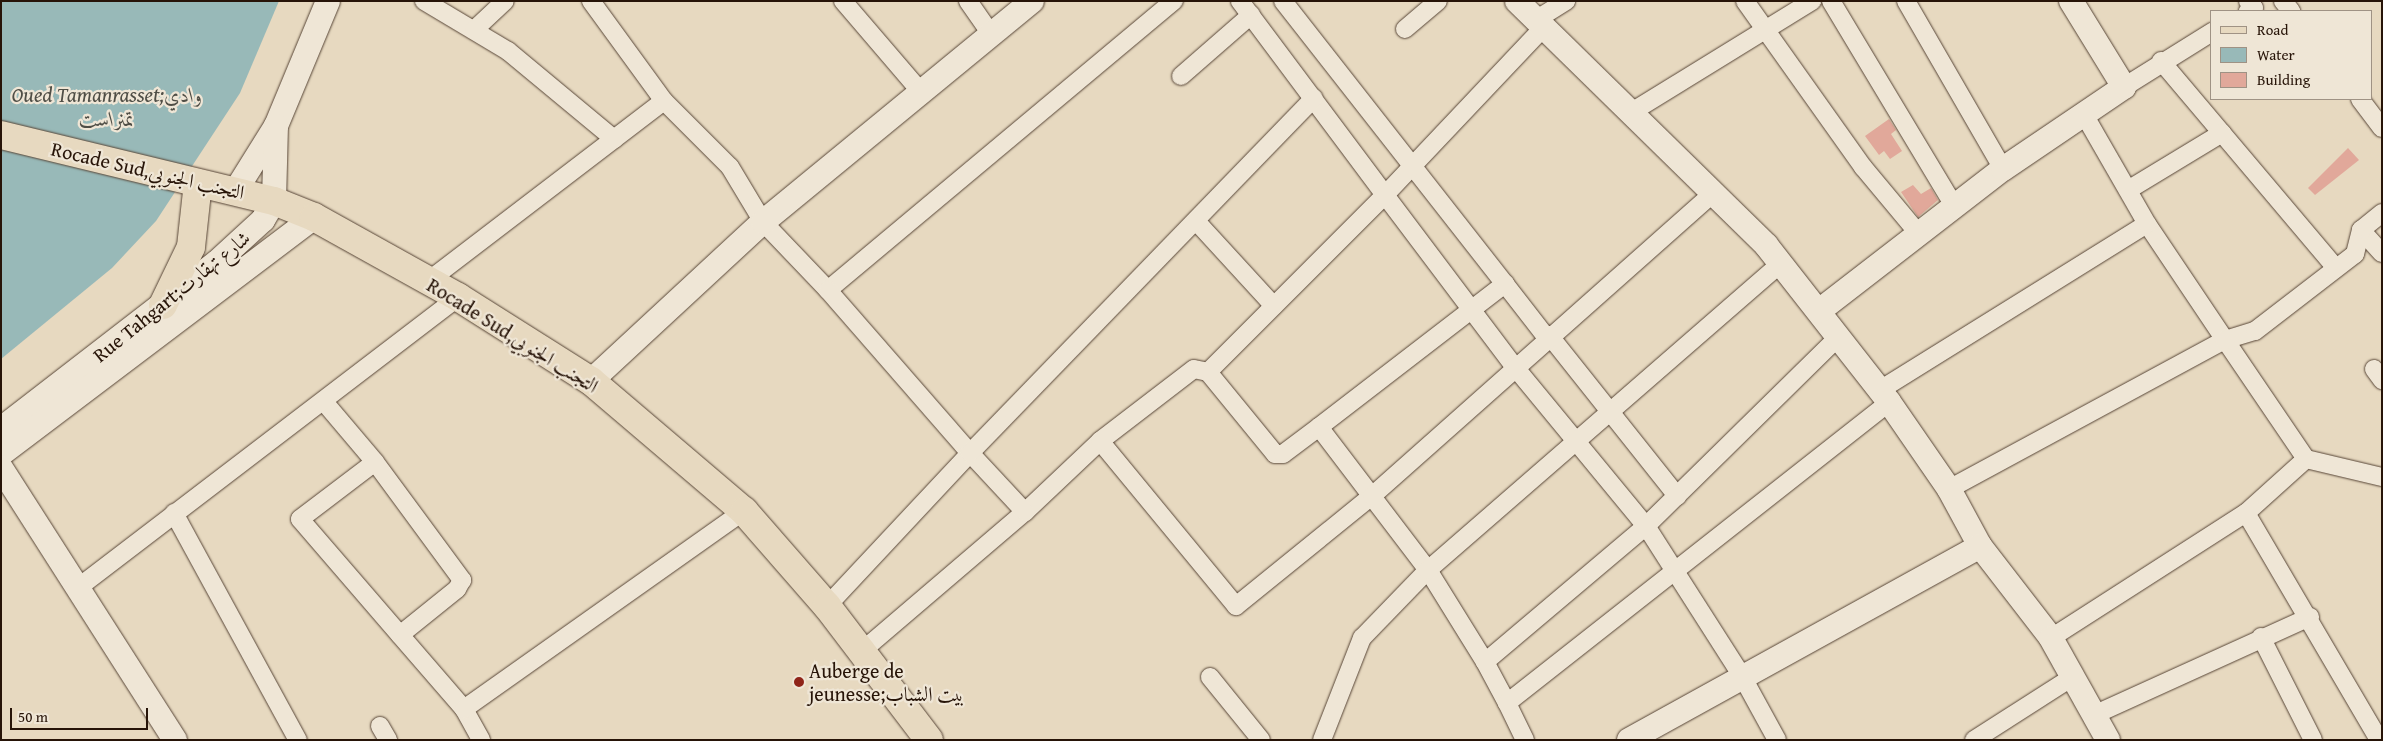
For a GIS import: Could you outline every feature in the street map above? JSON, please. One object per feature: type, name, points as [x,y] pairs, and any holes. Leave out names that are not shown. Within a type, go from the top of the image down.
[{"type":"main road","name":"Rocade Sud,التجنب الجنوبي","points":[[1,135],[195,182],[236,190],[274,201],[314,217],[427,282],[458,297],[591,381],[744,511],[827,606],[929,740]]},
{"type":"main road","points":[[163,305],[191,247],[195,182]]},
{"type":"street","points":[[236,190],[276,126],[328,1]]},
{"type":"street","points":[[424,1],[508,51],[614,139]]},
{"type":"street","points":[[474,30],[506,1]]},
{"type":"street","points":[[591,1],[664,101],[730,167],[763,222],[828,290],[970,453],[1025,512]]},
{"type":"street","points":[[843,1],[921,92]]},
{"type":"street","points":[[968,1],[992,34]]},
{"type":"street","points":[[591,381],[763,222],[1032,1]]},
{"type":"street","points":[[828,290],[1174,1]]},
{"type":"street","points":[[1283,1],[1414,164],[1505,284],[1610,411],[1677,496]]},
{"type":"street","points":[[1405,29],[1438,1]]},
{"type":"street","points":[[1517,1],[1538,25],[1713,194],[1781,264],[1819,311],[1837,338],[1885,396],[1949,489],[1980,546],[2051,638],[2096,714],[2108,740]]},
{"type":"street","points":[[1208,372],[1385,195],[1538,25],[1566,1]]},
{"type":"street","points":[[1746,1],[1863,167],[1918,233]]},
{"type":"street","points":[[1630,113],[1812,1]]},
{"type":"street","points":[[1831,1],[1954,206]]},
{"type":"street","points":[[1906,1],[2003,169]]},
{"type":"street","points":[[2071,1],[2124,87]]},
{"type":"street","points":[[1181,76],[1245,8],[1514,366],[1573,441],[1646,526],[1677,571],[1742,676],[1777,740]]},
{"type":"street","points":[[1819,311],[2003,169],[2085,116],[2161,61],[2210,33]]},
{"type":"street","points":[[2161,61],[2336,268]]},
{"type":"street","points":[[827,606],[970,453],[1314,98]]},
{"type":"street","points":[[2361,100],[2379,117]]},
{"type":"street","points":[[427,282],[664,101]]},
{"type":"street","points":[[2085,116],[2147,224],[2306,459],[2382,477]]},
{"type":"street","points":[[274,201],[276,126]]},
{"type":"street","points":[[2128,190],[2222,133]]},
{"type":"street","points":[[1100,442],[1236,606],[1372,496],[1514,366],[1713,194]]},
{"type":"street","name":"Rue Tahgart;شارع تهقارت","points":[[1,429],[242,242],[274,201]]},
{"type":"street","points":[[1949,489],[2225,340],[2255,331],[2355,254],[2361,230],[2382,213]]},
{"type":"street","name":"Rue Tahgart;شارع تهقارت","points":[[1,454],[314,217]]},
{"type":"street","points":[[1196,221],[1274,306]]},
{"type":"street","points":[[1506,703],[1677,571],[1885,396],[2147,224]]},
{"type":"street","points":[[2361,230],[2382,253]]},
{"type":"street","points":[[1322,740],[1362,638],[1428,570],[1573,441],[1781,264]]},
{"type":"street","points":[[862,651],[1025,512],[1100,442],[1194,369],[1208,372],[1275,454],[1283,454],[1505,284]]},
{"type":"street","points":[[79,587],[174,513],[324,403],[458,297]]},
{"type":"street","points":[[1485,662],[1646,526],[1837,338]]},
{"type":"street","points":[[324,403],[375,462],[462,580],[457,589],[400,635]]},
{"type":"street","points":[[1319,427],[1428,570],[1485,662],[1525,740]]},
{"type":"street","points":[[2051,638],[2246,513],[2306,459]]},
{"type":"street","points":[[375,462],[300,519],[464,709],[481,740]]},
{"type":"street","points":[[1,468],[79,587],[175,740]]},
{"type":"street","points":[[464,709],[744,511]]},
{"type":"street","points":[[174,513],[298,740]]},
{"type":"street","points":[[2246,513],[2310,617],[2379,740]]},
{"type":"street","points":[[1629,740],[1980,546]]},
{"type":"street","points":[[2096,714],[2261,637],[2310,617]]},
{"type":"street","points":[[2261,637],[2304,737]]},
{"type":"street","points":[[1974,740],[2074,676]]},
{"type":"street","points":[[1210,677],[1261,740]]},
{"type":"water","name":"Oued Tamanrasset;وادي تمنراست","points":[[1,1],[279,1],[240,93],[156,221],[112,268],[1,359]]},
{"type":"building","points":[[1889,119],[1896,130],[1891,134],[1902,151],[1890,159],[1884,151],[1879,155],[1865,136]]},
{"type":"building","points":[[2348,148],[2359,160],[2315,195],[2308,188]]},
{"type":"building","points":[[1913,185],[1921,194],[1931,188],[1938,200],[1918,217],[1901,192]]},
{"type":"place","name":"Auberge de jeunesse;بيت الشباب","points":[[799,682]]}]
